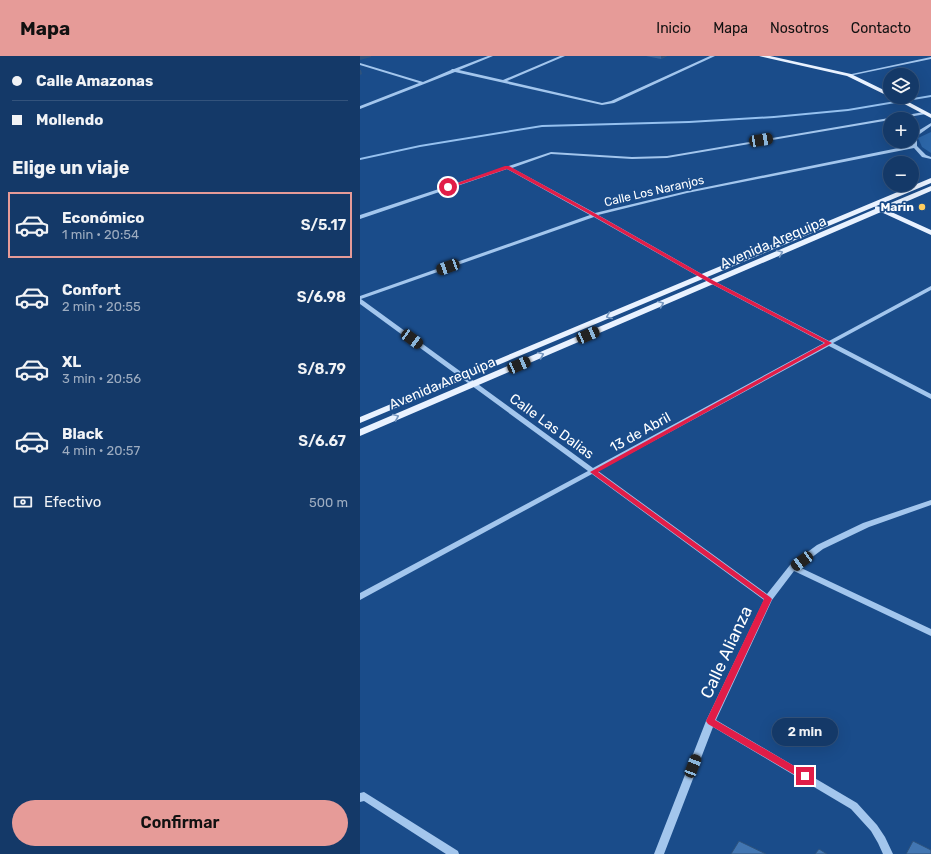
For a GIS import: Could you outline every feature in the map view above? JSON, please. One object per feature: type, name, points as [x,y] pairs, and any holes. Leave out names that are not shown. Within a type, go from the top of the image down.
[{"type":"main road","points":[[762,56],[809,68],[825,69]]},
{"type":"main road","points":[[778,56],[849,75],[883,92]]},
{"type":"main road","points":[[907,104],[931,116]]},
{"type":"main road","name":"Avenida Arequipa","points":[[360,420],[931,180]]},
{"type":"main road","name":"Avenida Arequipa","points":[[360,432],[931,188]]},
{"type":"main road","points":[[871,206],[931,233]]},
{"type":"street","points":[[360,108],[453,70],[492,56]]},
{"type":"street","points":[[502,82],[563,56]]},
{"type":"street","points":[[453,70],[602,104],[612,102],[713,56]]},
{"type":"street","points":[[849,75],[931,58]]},
{"type":"street","points":[[360,64],[423,83]]},
{"type":"street","points":[[360,217],[551,153],[632,158],[667,157],[922,112]]},
{"type":"street","points":[[919,132],[931,124]]},
{"type":"street","name":"Calle Los Naranjos","points":[[360,300],[594,215],[687,192],[905,148]]},
{"type":"street","points":[[917,148],[924,156],[931,158]]},
{"type":"street","points":[[507,167],[702,277],[931,397]]},
{"type":"street","name":"13 de Abril","points":[[360,597],[931,288]]},
{"type":"street","name":"Calle Las Dalias","points":[[360,300],[463,377],[768,599]]},
{"type":"street","name":"Calle Alianza","points":[[659,854],[711,721],[768,599],[793,567],[820,547],[866,525],[931,502]]},
{"type":"street","points":[[793,567],[931,633]]},
{"type":"street","points":[[711,721],[854,806],[864,814],[880,835],[888,854]]},
{"type":"street","points":[[362,797],[454,854]]},
{"type":"shaded area","points":[[931,132],[931,153],[922,147],[919,138]]},
{"type":"building","points":[[739,841],[766,854],[731,854]]},
{"type":"building","points":[[913,841],[931,850],[931,854],[906,854]]},
{"type":"building","points":[[819,849],[827,854],[815,854]]},
{"type":"waterway","points":[[360,159],[420,146],[542,126],[689,122],[774,117],[848,110],[931,96]]},
{"type":"place","name":"Marin","points":[[922,207]]},
{"type":"route","points":[[448,187],[507,167],[712,282],[830,343],[593,472],[768,599],[711,721],[805,776]]}]
